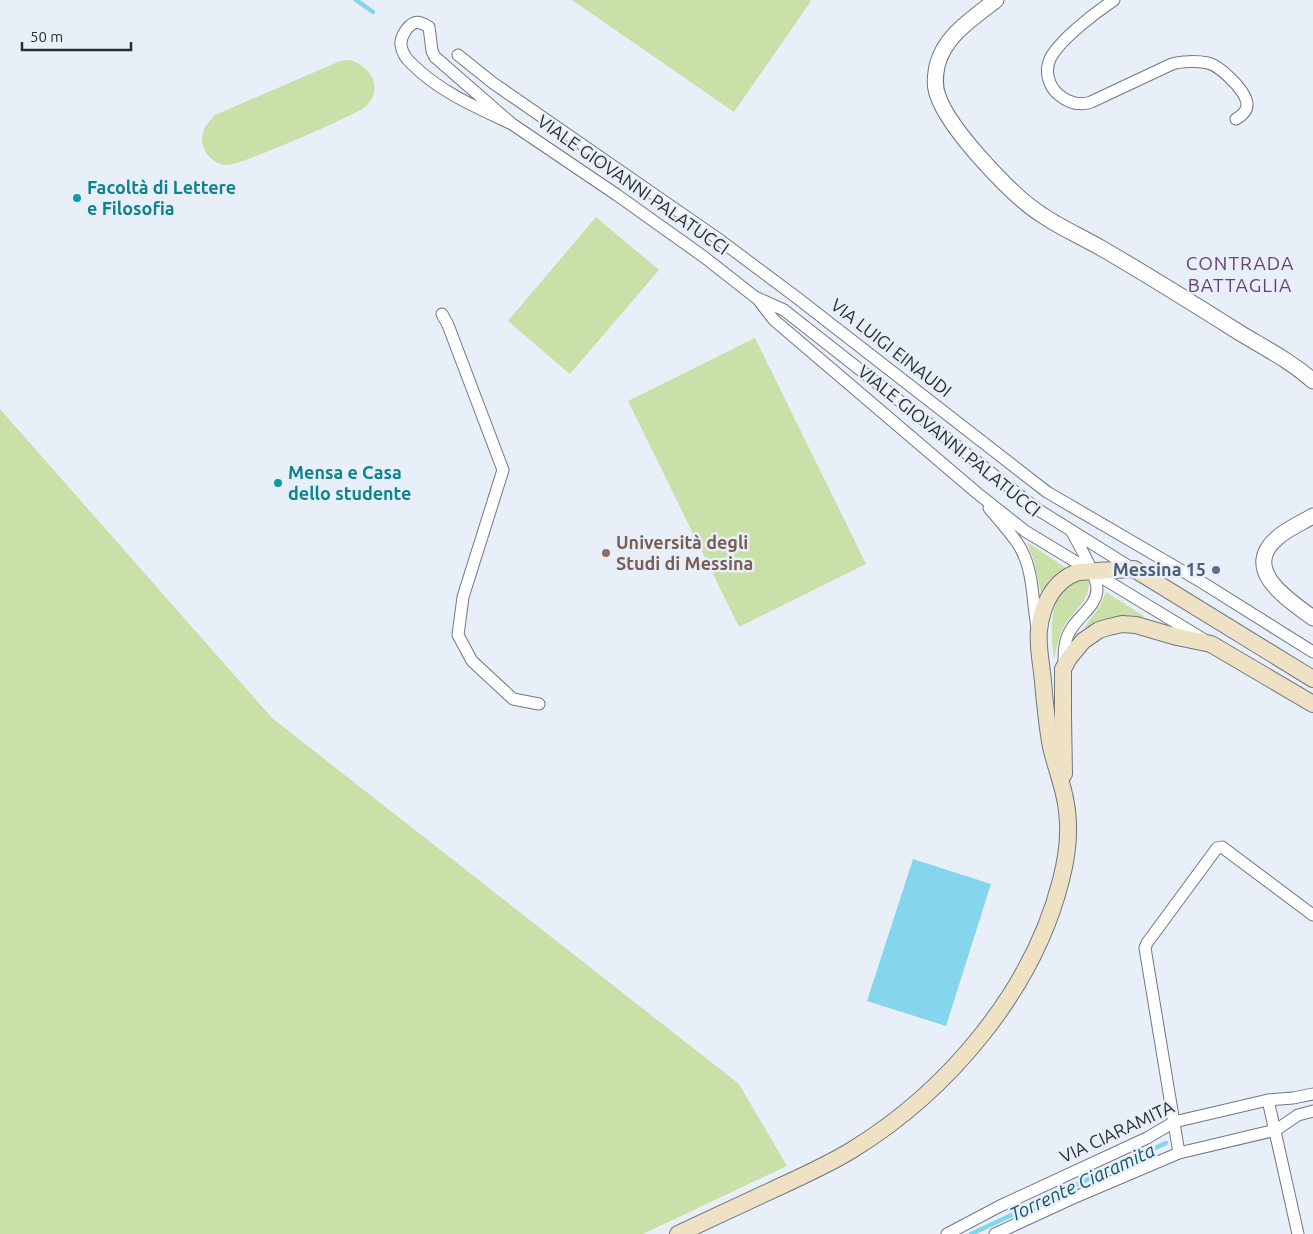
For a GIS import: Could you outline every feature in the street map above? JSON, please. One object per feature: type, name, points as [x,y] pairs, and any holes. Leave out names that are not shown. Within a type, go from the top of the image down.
[{"type":"main road","points":[[1064,791],[1051,748],[1047,721],[1038,631],[1044,608],[1056,586],[1070,575],[1091,571],[1134,569]]},
{"type":"main road","name":"VIALE GIOVANNI PALATUCCI","points":[[1134,569],[1313,679]]},
{"type":"main road","points":[[678,1234],[824,1166],[851,1150],[902,1114],[954,1067],[992,1022],[1017,983],[1040,938],[1062,878],[1068,845],[1064,791],[1063,669],[1076,649],[1091,635],[1109,626],[1122,624],[1136,625],[1177,637],[1211,644]]},
{"type":"main road","name":"VIALE GIOVANNI PALATUCCI","points":[[1211,644],[1313,704]]},
{"type":"street","points":[[996,0],[952,37],[937,66],[935,82],[941,104],[950,120],[969,143],[1014,193],[1042,215],[1217,318],[1292,365],[1313,381]]},
{"type":"street","points":[[1114,0],[1079,27],[1051,57],[1047,66],[1047,77],[1058,94],[1066,100],[1082,105],[1172,64],[1179,62],[1208,64],[1226,74],[1244,94],[1248,102],[1246,110],[1236,119]]},
{"type":"street","points":[[420,23],[429,26],[432,51],[435,57],[512,124],[455,95],[412,65],[400,44],[408,28],[413,24],[420,23]]},
{"type":"street","name":"VIA LUIGI EINAUDI","points":[[458,55],[493,83],[725,244],[804,303],[1041,488],[1203,583],[1313,652]]},
{"type":"street","name":"VIALE GIOVANNI PALATUCCI","points":[[512,124],[617,195],[704,257],[755,297],[774,320],[977,493],[1025,531],[1211,644]]},
{"type":"street","name":"VIALE GIOVANNI PALATUCCI","points":[[755,297],[784,310],[1030,503],[1134,569]]},
{"type":"street","points":[[442,314],[448,325],[503,470],[463,597],[458,635],[472,661],[513,699],[539,704]]},
{"type":"street","points":[[977,493],[1024,555],[1030,576],[1038,631]]},
{"type":"street","points":[[1313,516],[1278,537],[1268,549],[1264,562],[1266,575],[1274,586],[1313,618]]},
{"type":"street","points":[[1063,669],[1064,651],[1068,636],[1076,622],[1092,604],[1098,590],[1082,549],[1070,529]]},
{"type":"street","points":[[1179,1153],[1145,948],[1148,940],[1214,850],[1222,847],[1313,915]]},
{"type":"street","name":"VIA CIARAMITA","points":[[947,1234],[1000,1206],[1147,1138],[1174,1122],[1268,1100],[1313,1094]]},
{"type":"street","points":[[1268,1100],[1298,1234]]},
{"type":"street","points":[[995,1234],[1073,1198],[1179,1153],[1276,1130],[1298,1114],[1313,1111]]},
{"type":"green space","points":[[572,0],[810,0],[811,1],[734,112]]},
{"type":"green space","points":[[351,60],[365,68],[373,80],[374,93],[365,107],[341,120],[236,163],[222,164],[216,162],[207,154],[202,142],[202,136],[206,126],[215,115],[340,61]]},
{"type":"green space","points":[[596,217],[659,270],[570,374],[508,321]]},
{"type":"green space","points":[[755,338],[866,564],[739,627],[628,401]]},
{"type":"green space","points":[[0,409],[272,718],[739,1084],[787,1166],[643,1234],[0,1234]]},
{"type":"green space","points":[[1027,542],[1066,568],[1050,580],[1041,593],[1034,561]]},
{"type":"green space","points":[[1085,579],[1089,581],[1087,595],[1063,628],[1054,659],[1052,622],[1057,600],[1063,591],[1072,584]]},
{"type":"green space","points":[[1106,592],[1145,617],[1111,617],[1084,628],[1100,606]]},
{"type":"water","points":[[913,859],[991,884],[946,1026],[867,1001]]},
{"type":"waterway","points":[[356,0],[373,12]]},
{"type":"waterway","name":"Torrente Ciaramita","points":[[971,1234],[1166,1143]]},
{"type":"place","name":"Facoltà di Lettere e Filosofia","points":[[77,198]]},
{"type":"place","name":"Mensa e Casa dello studente","points":[[278,483]]},
{"type":"place","name":"Università degli Studi di Messina","points":[[606,553]]},
{"type":"place","name":"Messina 15","points":[[1216,570]]},
{"type":"district","name":"CONTRADA BATTAGLIA","points":[[1240,274]]}]
